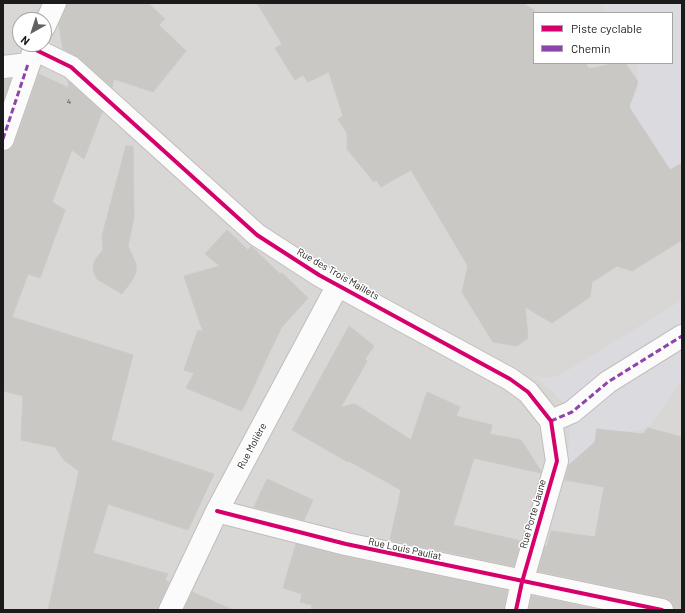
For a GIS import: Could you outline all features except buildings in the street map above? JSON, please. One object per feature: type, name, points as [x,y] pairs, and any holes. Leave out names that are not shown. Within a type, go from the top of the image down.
[{"type":"street","points":[[3,67],[33,52]]},
{"type":"street","points":[[3,138],[33,52]]},
{"type":"street","name":"Rue des Trois Maillets","points":[[33,52],[71,67],[257,235],[319,275],[510,379],[528,392],[551,421]]},
{"type":"street","name":"Rue Molière","points":[[170,610],[217,512],[338,285]]},
{"type":"street","points":[[551,421],[572,412],[608,382],[682,336]]},
{"type":"street","name":"Rue Porte Jaune","points":[[516,610],[522,582],[557,461],[551,421]]},
{"type":"street","name":"Rue Louis Pauliat","points":[[217,512],[346,544],[522,582],[662,610]]},
{"type":"shaded area","points":[[3,3],[682,3],[682,610],[3,610]]},
{"type":"shaded area","points":[[599,3],[682,3],[682,190],[625,101],[633,97],[638,82],[637,65],[634,64],[673,64],[673,12],[605,12]]},
{"type":"shaded area","points":[[682,300],[682,381],[648,428],[628,432],[597,429],[595,442],[566,467],[572,412],[554,393],[533,375],[545,378],[560,375]]},
{"type":"marked path","points":[[3,139],[28,64]]},
{"type":"marked path","points":[[551,421],[572,412],[608,382],[682,336]]},
{"type":"cycle path","points":[[40,52],[71,67],[257,235],[319,275],[510,379],[528,392],[551,421],[557,461],[522,582],[516,610]]},
{"type":"cycle path","points":[[217,511],[346,544],[662,610]]}]
